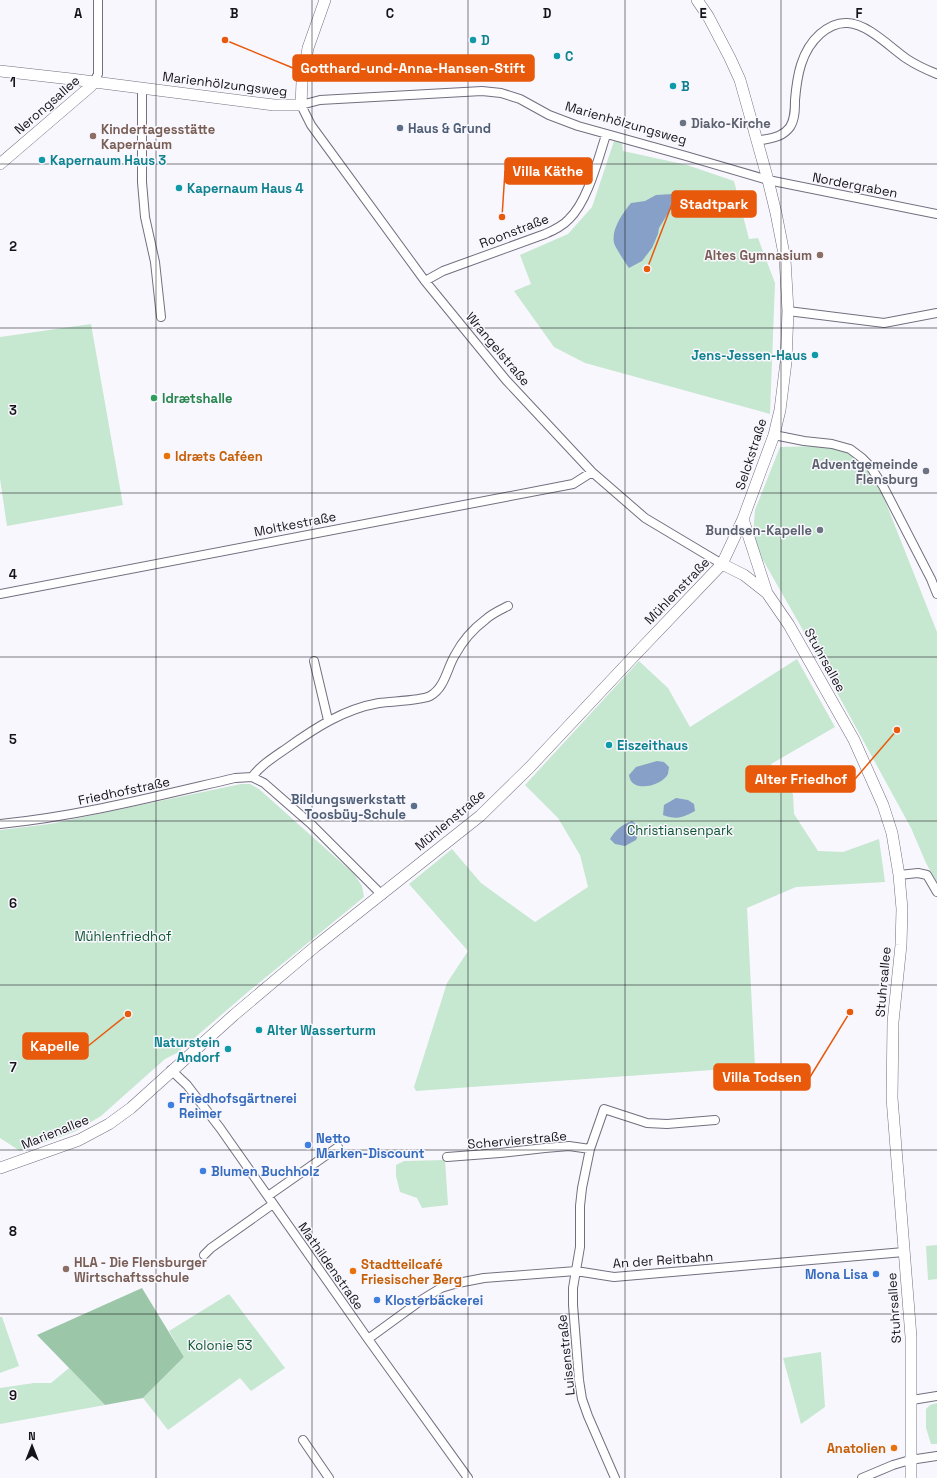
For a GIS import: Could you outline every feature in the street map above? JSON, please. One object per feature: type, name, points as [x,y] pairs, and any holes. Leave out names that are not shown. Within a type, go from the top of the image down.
[{"type":"main road","points":[[301,105],[302,82],[308,48],[325,0]]},
{"type":"main road","name":"Selckstraße","points":[[697,0],[708,16],[740,80],[768,180],[785,259],[788,311],[786,362],[780,410],[774,435],[743,519],[722,564]]},
{"type":"main road","name":"Marienhölzungsweg","points":[[0,71],[274,105],[301,105]]},
{"type":"main road","name":"Nerongsallee","points":[[0,164],[94,82]]},
{"type":"main road","points":[[743,519],[767,593]]},
{"type":"main road","name":"Stuhrsallee","points":[[722,564],[744,575],[767,593],[789,625],[854,740],[883,804],[892,834],[899,875],[902,909],[901,945],[893,1022],[892,1098],[911,1337],[911,1478]]},
{"type":"main road","name":"Mühlenstraße","points":[[172,1070],[310,951],[480,816],[530,768],[722,564]]},
{"type":"main road","name":"Marienallee","points":[[0,1168],[79,1140],[109,1124],[131,1108],[172,1070]]},
{"type":"street","points":[[94,82],[98,74],[98,0]]},
{"type":"street","points":[[757,141],[776,137],[784,133],[791,125],[794,116],[796,86],[803,57],[809,46],[818,36],[827,28],[838,23],[852,24],[867,29],[908,60],[937,74]]},
{"type":"street","points":[[142,88],[142,182],[145,217],[155,262],[161,317]]},
{"type":"street","name":"Marienhölzungsweg","points":[[301,105],[320,100],[482,91],[501,93],[520,99],[549,115],[578,126],[768,180]]},
{"type":"street","name":"Wrangelstraße","points":[[301,105],[311,125],[425,281],[506,380],[592,472],[645,518],[722,564]]},
{"type":"street","name":"Roonstraße","points":[[425,281],[443,271],[546,234],[570,219],[580,205],[587,190],[606,135]]},
{"type":"street","name":"Nordergraben","points":[[768,180],[937,214]]},
{"type":"street","points":[[788,311],[884,323],[937,313]]},
{"type":"street","points":[[774,435],[804,441],[832,444],[850,449],[862,458],[870,466],[883,486],[931,579],[937,594]]},
{"type":"street","name":"Moltkestraße","points":[[0,594],[573,484],[585,478],[592,472]]},
{"type":"street","points":[[382,895],[311,824],[264,783],[252,777],[258,769],[268,761],[328,720],[345,712],[363,706],[430,696],[438,689],[444,680],[455,655],[471,633],[485,619],[508,606]]},
{"type":"street","points":[[314,661],[328,720]]},
{"type":"street","name":"Friedhofstraße","points":[[0,824],[103,809],[235,778],[252,777]]},
{"type":"street","points":[[899,875],[918,873],[927,875],[937,892]]},
{"type":"street","name":"Mathildenstraße","points":[[172,1070],[187,1085],[220,1128],[368,1339],[468,1478]]},
{"type":"street","name":"Luisenstraße","points":[[615,1478],[582,1399],[573,1305],[573,1288],[579,1261],[580,1247],[580,1206],[590,1149],[604,1109],[647,1123],[667,1124],[715,1120]]},
{"type":"street","name":"Schervierstraße","points":[[447,1157],[569,1146],[590,1149]]},
{"type":"street","points":[[268,1196],[338,1147]]},
{"type":"street","points":[[204,1255],[211,1248],[273,1204]]},
{"type":"street","name":"An der Reitbahn","points":[[368,1339],[441,1288],[458,1282],[484,1278],[576,1271],[614,1277],[904,1252]]},
{"type":"street","points":[[912,1400],[937,1396]]},
{"type":"street","points":[[303,1440],[329,1478]]},
{"type":"street","points":[[862,1478],[892,1465],[910,1460],[937,1456]]},
{"type":"green space","points":[[614,141],[622,143],[623,151],[687,165],[734,181],[749,239],[758,238],[775,283],[770,414],[585,363],[554,347],[514,291],[531,284],[520,255],[568,234],[592,207]]},
{"type":"green space","points":[[91,324],[123,505],[7,526],[0,479],[0,337]]},
{"type":"green space","points":[[828,446],[848,451],[867,470],[880,488],[937,632],[937,883],[926,863],[911,828],[763,560],[753,534],[755,510],[780,447]]},
{"type":"green space","name":"Christiansenpark","points":[[797,659],[835,727],[771,764],[793,794],[794,814],[818,851],[843,852],[879,839],[885,882],[796,887],[747,908],[755,1067],[416,1091],[414,1087],[447,983],[468,951],[409,884],[452,849],[481,883],[535,922],[588,887],[580,855],[558,818],[525,785],[639,661],[668,688],[690,727]]},
{"type":"green space","name":"Mühlenfriedhof","points":[[241,784],[250,784],[259,789],[354,874],[362,886],[364,897],[249,991],[177,1053],[165,1059],[101,1116],[74,1132],[20,1151],[0,1138],[0,830],[50,824]]},
{"type":"green space","points":[[445,1160],[448,1205],[422,1208],[417,1198],[400,1192],[396,1176],[396,1165],[404,1161]]},
{"type":"green space","points":[[937,1245],[937,1279],[928,1280],[926,1246]]},
{"type":"green space","points":[[142,1288],[184,1357],[143,1398],[105,1405],[37,1335]]},
{"type":"green space","name":"Kolonie 53","points":[[229,1294],[285,1368],[251,1391],[240,1378],[168,1430],[143,1398],[184,1357],[169,1331]]},
{"type":"green space","points":[[0,1317],[2,1317],[19,1366],[0,1373]]},
{"type":"green space","points":[[821,1352],[825,1407],[801,1424],[783,1358]]},
{"type":"green space","points":[[69,1368],[105,1405],[0,1424],[0,1388],[34,1383],[51,1383]]},
{"type":"green space","points":[[937,1403],[937,1444],[931,1444],[926,1428],[926,1409],[930,1405]]},
{"type":"water","points":[[689,193],[697,200],[689,209],[670,210],[659,228],[652,248],[642,261],[629,268],[615,246],[614,232],[618,222],[631,203],[645,201],[656,195]]},
{"type":"water","points":[[657,761],[664,762],[669,767],[668,774],[660,782],[654,785],[641,786],[635,785],[631,781],[629,775],[636,767]]},
{"type":"water","points":[[676,798],[688,800],[694,804],[695,811],[679,818],[663,815],[664,805]]},
{"type":"water","points":[[632,821],[640,830],[636,840],[625,846],[615,844],[610,839],[612,836],[625,824]]},
{"type":"place","name":"Gotthard-und-Anna-Hansen-Stift","points":[[225,40]]},
{"type":"place","name":"D","points":[[473,40]]},
{"type":"place","name":"C","points":[[557,56]]},
{"type":"place","name":"B","points":[[673,86]]},
{"type":"place","name":"Diako-Kirche","points":[[683,123]]},
{"type":"place","name":"Haus & Grund","points":[[400,128]]},
{"type":"place","name":"Kindertagesstätte Kapernaum","points":[[93,136]]},
{"type":"place","name":"Kapernaum Haus 3","points":[[42,160]]},
{"type":"place","name":"Kapernaum Haus 4","points":[[179,188]]},
{"type":"place","name":"Villa Käthe","points":[[502,217]]},
{"type":"place","name":"Altes Gymnasium","points":[[820,255]]},
{"type":"place","name":"Stadtpark","points":[[647,269]]},
{"type":"place","name":"Jens-Jessen-Haus","points":[[815,355]]},
{"type":"place","name":"Idrætshalle","points":[[154,398]]},
{"type":"place","name":"Idræts Caféen","points":[[167,456]]},
{"type":"place","name":"Adventgemeinde Flensburg","points":[[926,471]]},
{"type":"place","name":"Bundsen-Kapelle","points":[[820,530]]},
{"type":"place","name":"Alter Friedhof","points":[[897,730]]},
{"type":"place","name":"Eiszeithaus","points":[[609,745]]},
{"type":"place","name":"Bildungswerkstatt Toosbüy-Schule","points":[[414,806]]},
{"type":"place","name":"Villa Todsen","points":[[850,1012]]},
{"type":"place","name":"Kapelle","points":[[128,1014]]},
{"type":"place","name":"Alter Wasserturm","points":[[259,1030]]},
{"type":"place","name":"Naturstein Andorf","points":[[228,1049]]},
{"type":"place","name":"Friedhofsgärtnerei Reimer","points":[[171,1105]]},
{"type":"place","name":"Netto Marken-Discount","points":[[308,1145]]},
{"type":"place","name":"Blumen Buchholz","points":[[203,1171]]},
{"type":"place","name":"HLA - Die Flensburger Wirtschaftsschule","points":[[66,1269]]},
{"type":"place","name":"Stadtteilcafé Friesischer Berg","points":[[353,1271]]},
{"type":"place","name":"Mona Lisa","points":[[876,1274]]},
{"type":"place","name":"Klosterbäckerei","points":[[377,1300]]},
{"type":"place","name":"Anatolien","points":[[894,1448]]}]
